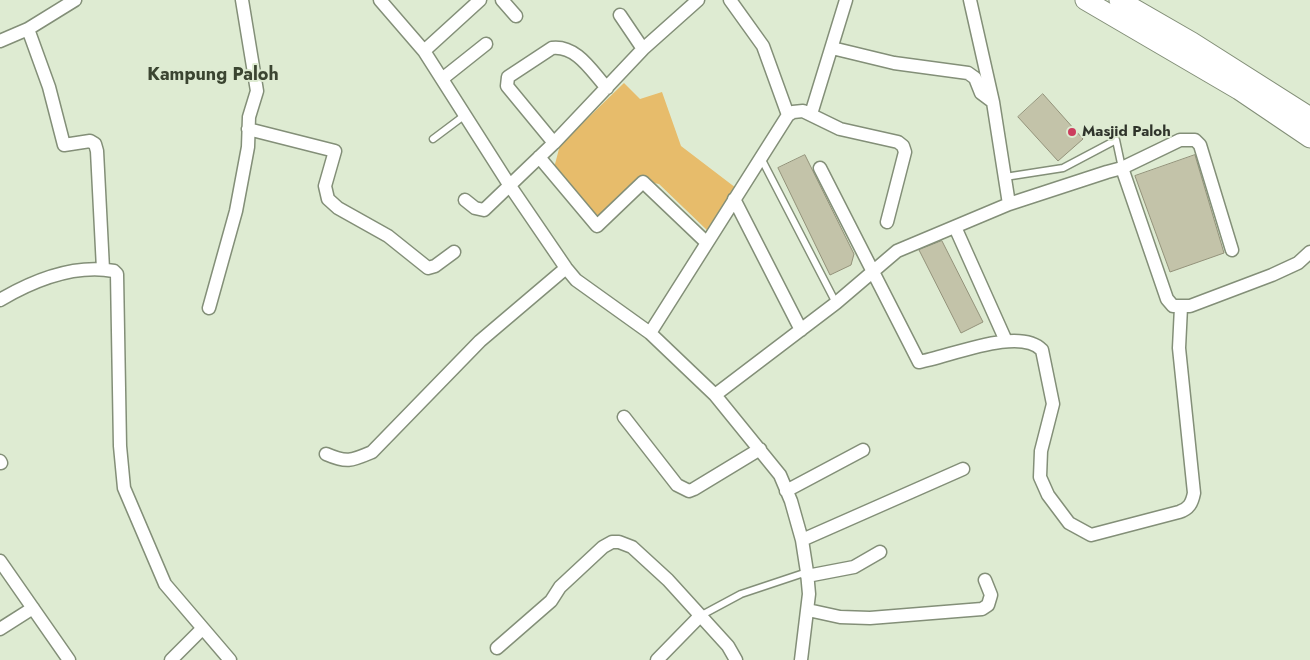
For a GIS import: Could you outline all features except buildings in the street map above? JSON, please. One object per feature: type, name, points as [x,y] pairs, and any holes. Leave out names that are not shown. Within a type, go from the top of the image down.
[{"type":"main road","points":[[1084,0],[1239,90],[1310,138]]},
{"type":"main road","points":[[1119,0],[1192,42],[1310,117]]},
{"type":"street","points":[[0,41],[28,28],[75,0]]},
{"type":"street","points":[[209,308],[236,210],[248,147],[248,129],[257,91],[242,0]]},
{"type":"street","points":[[380,0],[424,51],[510,186],[576,280],[650,333],[715,395],[780,475],[802,540],[807,574],[808,610],[801,660]]},
{"type":"street","points":[[424,51],[480,0]]},
{"type":"street","points":[[502,0],[516,16]]},
{"type":"street","points":[[465,200],[475,208],[484,210],[554,143],[644,49],[698,0]]},
{"type":"street","points":[[730,0],[763,46],[788,116]]},
{"type":"street","points":[[811,114],[846,0]]},
{"type":"street","points":[[970,0],[993,102],[1009,204]]},
{"type":"street","points":[[620,15],[644,49]]},
{"type":"street","points":[[28,28],[49,87],[64,145],[90,141],[95,144],[97,151],[103,269]]},
{"type":"street","points":[[442,79],[486,44]]},
{"type":"street","points":[[554,143],[507,86],[508,77],[552,48],[559,48],[573,52],[607,88]]},
{"type":"street","points":[[832,48],[902,64],[968,73],[975,78],[981,93],[993,102]]},
{"type":"street","points":[[650,333],[734,199],[788,116],[793,112],[811,114],[840,128],[898,142],[903,146],[905,152],[886,222]]},
{"type":"street","points":[[248,129],[335,151],[324,186],[328,199],[338,208],[388,236],[428,268],[436,266],[454,252]]},
{"type":"street","points":[[715,395],[836,303],[898,251],[1009,204],[1122,168],[1180,140],[1195,140],[1200,146],[1232,250]]},
{"type":"street","points":[[539,157],[597,226],[643,182],[707,243]]},
{"type":"street","points":[[820,168],[919,362],[1006,340],[1034,345],[1042,350],[1054,404],[1041,451],[1040,477],[1048,495],[1069,523],[1091,535],[1179,512],[1188,507],[1192,502],[1194,494],[1179,348],[1181,307]]},
{"type":"street","points":[[1122,168],[1167,299],[1174,306],[1190,306],[1272,275],[1298,263],[1310,252]]},
{"type":"street","points":[[734,199],[801,330]]},
{"type":"street","points":[[955,227],[1006,340]]},
{"type":"street","points":[[326,454],[343,462],[351,461],[372,452],[473,348],[566,268]]},
{"type":"street","points":[[0,300],[26,285],[46,277],[103,269],[114,271],[118,279],[120,446],[124,488],[165,584],[230,660]]},
{"type":"street","points":[[624,417],[677,486],[682,489],[694,489],[760,449]]},
{"type":"street","points":[[786,491],[862,450]]},
{"type":"street","points":[[802,540],[963,468]]},
{"type":"street","points":[[497,648],[551,601],[560,587],[603,547],[612,542],[632,547],[663,575],[728,646],[736,660]]},
{"type":"street","points":[[807,574],[854,567],[880,552]]},
{"type":"street","points":[[0,561],[69,660]]},
{"type":"street","points":[[808,610],[840,617],[870,618],[982,609],[988,605],[991,595],[985,580]]},
{"type":"street","points":[[0,629],[33,608]]},
{"type":"street","points":[[657,660],[700,616]]},
{"type":"street","points":[[171,660],[202,629]]},
{"type":"lane","points":[[433,139],[465,115]]},
{"type":"lane","points":[[1004,177],[1063,168],[1116,140],[1122,168]]},
{"type":"lane","points":[[761,158],[836,303]]},
{"type":"lane","points":[[700,616],[742,594],[807,574]]},
{"type":"shaded area","points":[[624,83],[640,99],[662,92],[681,146],[736,188],[709,232],[659,184],[638,180],[599,220],[554,168],[560,145]]},
{"type":"place","name":"Masjid Paloh","points":[[1072,132]]},
{"type":"district","name":"Kampung Paloh","points":[[213,76]]}]
